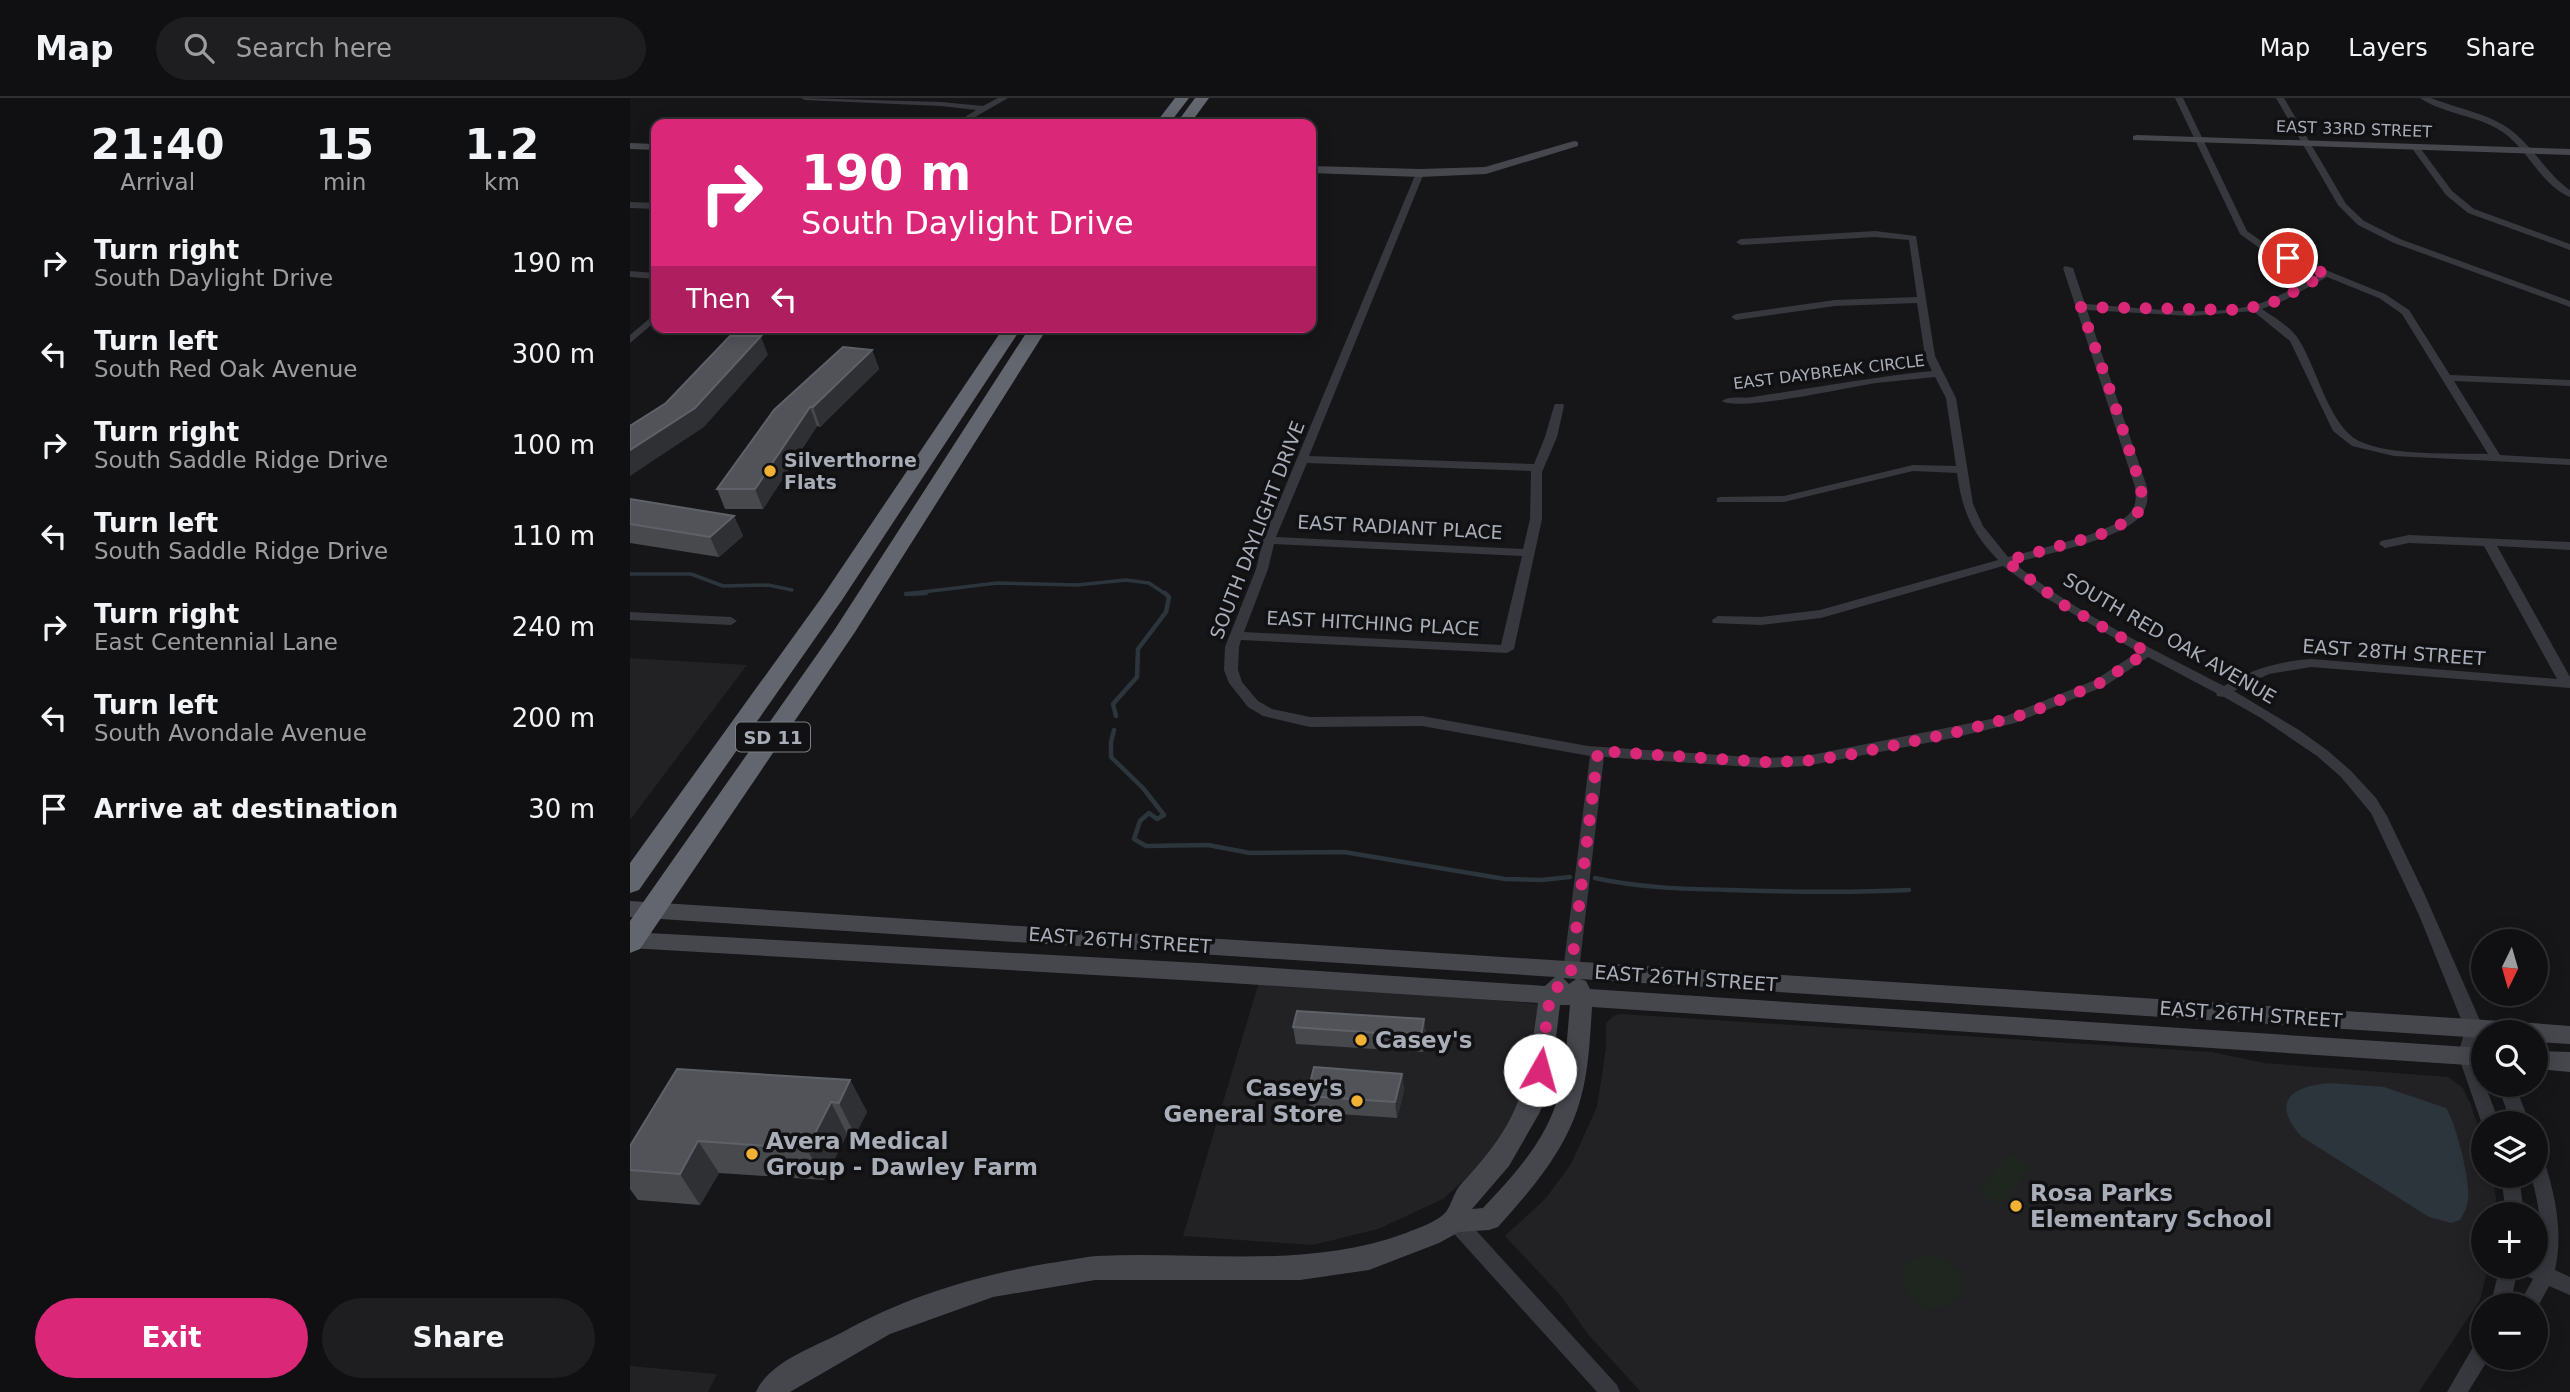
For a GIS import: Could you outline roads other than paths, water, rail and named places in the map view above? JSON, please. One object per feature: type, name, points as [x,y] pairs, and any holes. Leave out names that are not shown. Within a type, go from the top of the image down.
[{"type":"highway","points":[[1166,119],[1182,98]]},
{"type":"highway","points":[[1187,119],[1202,98]]},
{"type":"highway","name":"SD 11","points":[[630,883],[831,600],[1009,333]]},
{"type":"highway","name":"SD 11","points":[[631,941],[641,910],[838,642],[1035,333]]},
{"type":"main road","name":"EAST 33RD STREET","points":[[2137,138],[2570,152]]},
{"type":"main road","points":[[1316,170],[1420,173],[1500,168],[1574,144]]},
{"type":"main road","points":[[630,146],[651,147]]},
{"type":"main road","name":"EAST 26TH STREET","points":[[641,910],[1571,971],[2471,1046]]},
{"type":"main road","name":"EAST 26TH STREET","points":[[631,941],[1582,998],[2471,1046]]},
{"type":"main road","points":[[770,1392],[785,1378],[882,1324],[993,1284],[1095,1268],[1314,1266],[1368,1258],[1430,1235],[1455,1221],[1489,1219],[1519,1186],[1552,1142],[1568,1103],[1574,1078],[1582,998],[1571,971],[1550,996],[1539,1078],[1528,1112],[1500,1159],[1463,1199],[1455,1221]]},
{"type":"main road","name":"EAST 26TH STREET","points":[[2548,1034],[2570,1035]]},
{"type":"main road","points":[[2548,1061],[2570,1062]]},
{"type":"street","points":[[805,98],[985,108]]},
{"type":"street","points":[[966,119],[1004,98]]},
{"type":"street","points":[[2179,98],[2243,232],[2269,250],[2382,296],[2406,312],[2496,458]]},
{"type":"street","points":[[2280,98],[2342,205],[2361,223],[2397,241],[2570,304]]},
{"type":"street","points":[[2424,98],[2498,126],[2527,150],[2550,179],[2570,194]]},
{"type":"street","points":[[2416,147],[2449,193],[2471,211],[2570,247]]},
{"type":"street","name":"SOUTH DAYLIGHT DRIVE","points":[[1420,173],[1269,540],[1262,569],[1236,636],[1230,657],[1231,670],[1236,683],[1253,704],[1268,713],[1310,722],[1422,721],[1528,742],[1598,751],[1776,763],[1848,755],[1953,733],[2029,713],[2100,683],[2147,652]]},
{"type":"street","points":[[630,205],[651,206]]},
{"type":"street","name":"SOUTH RED OAK AVENUE","points":[[1741,242],[1875,234],[1913,238],[1930,356],[1936,374],[1951,398],[1961,470],[1971,516],[1983,536],[2006,561],[2064,605],[2310,744],[2345,774],[2375,806],[2411,879],[2471,1033]]},
{"type":"street","points":[[1718,620],[1761,621],[1821,614],[2105,533],[2136,516],[2142,504],[2141,487],[2068,268]]},
{"type":"street","points":[[630,274],[651,276]]},
{"type":"street","points":[[2081,307],[2227,312],[2255,308],[2277,301],[2326,274]]},
{"type":"street","points":[[1735,317],[1835,303],[1921,300]]},
{"type":"street","points":[[2255,308],[2294,340],[2333,423],[2346,439],[2366,448],[2394,453],[2570,461]]},
{"type":"street","points":[[630,340],[651,321]]},
{"type":"street","name":"EAST DAYBREAK CIRCLE","points":[[1727,401],[1749,401],[1877,380],[1936,374]]},
{"type":"street","points":[[2449,378],[2570,383]]},
{"type":"street","points":[[1528,553],[1535,519],[1538,468],[1551,437],[1559,406]]},
{"type":"street","points":[[1302,459],[1538,468]]},
{"type":"street","points":[[1721,500],[1784,499],[1913,468],[1961,470]]},
{"type":"street","points":[[2385,544],[2409,539],[2570,546]]},
{"type":"street","name":"EAST RADIANT PLACE","points":[[1269,540],[1528,553]]},
{"type":"street","points":[[2487,542],[2568,684]]},
{"type":"street","name":"EAST HITCHING PLACE","points":[[1236,636],[1507,649],[1528,553]]},
{"type":"street","points":[[630,616],[731,621]]},
{"type":"street","name":"EAST 28TH STREET","points":[[2222,693],[2261,670],[2288,664],[2311,663],[2568,684]]},
{"type":"street","points":[[1571,971],[1598,751]]},
{"type":"street","points":[[2548,1209],[2552,1239],[2548,1247]]},
{"type":"street","points":[[1455,1221],[1610,1392]]},
{"type":"street","points":[[2548,1276],[2570,1286]]},
{"type":"street","points":[[2457,1392],[2471,1369]]},
{"type":"waterway","points":[[630,574],[691,574],[723,586],[768,585],[792,590]]},
{"type":"waterway","points":[[926,593],[906,594],[997,583],[1077,585],[1126,580],[1149,583],[1167,595]]},
{"type":"waterway","points":[[1116,716],[1113,704],[1137,677],[1138,649],[1166,612],[1169,597],[1167,595]]},
{"type":"waterway","points":[[1114,730],[1111,757],[1143,788],[1164,815],[1157,819],[1149,813],[1140,821],[1134,839],[1146,846],[1208,845],[1250,853],[1344,852],[1505,879],[1541,880],[1570,877]]},
{"type":"waterway","points":[[1595,878],[1645,886],[1696,889],[1820,892],[1909,890]]},
{"type":"place","name":"Silverthorne Flats","points":[[770,471]]},
{"type":"place","name":"Casey's","points":[[1361,1040]]},
{"type":"place","name":"Casey's General Store","points":[[1357,1101]]},
{"type":"place","name":"Avera Medical Group - Dawley Farm","points":[[752,1154]]},
{"type":"place","name":"Rosa Parks Elementary School","points":[[2016,1206]]}]
